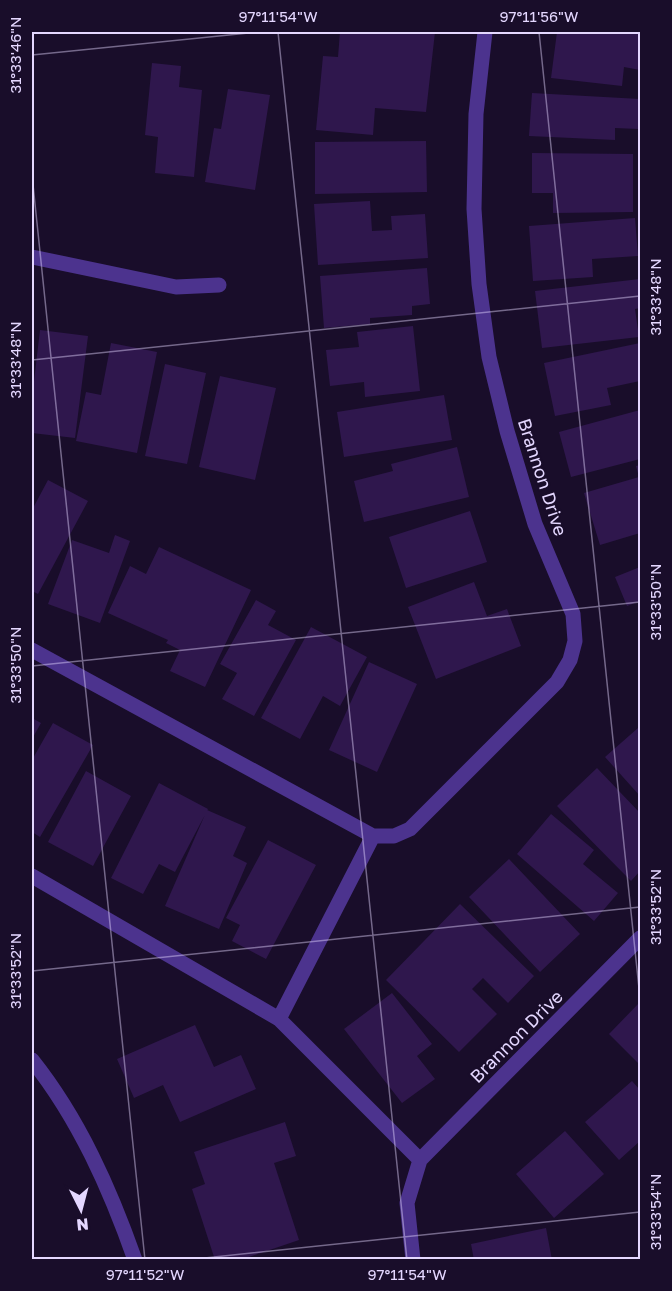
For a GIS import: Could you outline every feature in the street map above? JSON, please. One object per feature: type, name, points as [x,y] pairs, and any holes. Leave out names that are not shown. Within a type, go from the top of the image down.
[{"type":"street","name":"Brannon Drive","points":[[373,836],[394,836],[410,829],[424,812],[557,682],[570,660],[575,641],[573,614],[535,524],[507,431],[489,357],[478,284],[474,209],[476,114],[485,32]]},
{"type":"street","points":[[32,257],[176,287],[219,285]]},
{"type":"street","points":[[32,650],[373,836],[279,1019]]},
{"type":"street","points":[[32,876],[279,1019],[420,1160]]},
{"type":"street","name":"Brannon Drive","points":[[413,1260],[407,1203],[420,1160],[640,938]]},
{"type":"street","points":[[32,1060],[83,1138],[117,1209],[135,1260]]},
{"type":"building","points":[[340,32],[435,32],[426,112],[375,108],[373,135],[316,130],[323,56],[338,57]]},
{"type":"building","points":[[557,32],[640,32],[640,70],[624,67],[622,86],[551,78]]},
{"type":"building","points":[[152,63],[181,66],[179,87],[202,90],[194,177],[155,173],[158,137],[145,135]]},
{"type":"building","points":[[228,89],[270,95],[255,190],[205,182],[214,128],[221,129]]},
{"type":"building","points":[[532,93],[640,99],[638,129],[615,128],[615,140],[529,136]]},
{"type":"building","points":[[426,141],[427,192],[315,194],[315,142]]},
{"type":"building","points":[[532,153],[633,154],[633,212],[553,213],[553,193],[532,193]]},
{"type":"building","points":[[370,201],[372,231],[392,230],[391,216],[425,214],[428,258],[318,265],[314,204]]},
{"type":"building","points":[[635,218],[638,256],[592,259],[593,277],[533,281],[529,226]]},
{"type":"building","points":[[427,268],[430,304],[412,306],[412,315],[370,318],[370,324],[324,328],[320,276]]},
{"type":"building","points":[[640,279],[640,308],[635,309],[639,337],[542,348],[535,291]]},
{"type":"building","points":[[413,326],[420,391],[365,397],[364,382],[330,386],[326,350],[359,347],[357,332]]},
{"type":"building","points":[[40,330],[88,336],[75,438],[32,433],[32,398]]},
{"type":"building","points":[[111,343],[157,352],[137,453],[76,441],[86,392],[101,395]]},
{"type":"building","points":[[640,343],[640,381],[607,388],[611,405],[555,416],[544,363]]},
{"type":"building","points":[[165,364],[206,373],[187,464],[145,456]]},
{"type":"building","points":[[220,376],[276,388],[255,480],[199,467]]},
{"type":"building","points":[[444,395],[452,440],[344,457],[337,412]]},
{"type":"building","points":[[640,410],[640,459],[571,477],[559,432]]},
{"type":"building","points":[[457,447],[469,497],[364,522],[354,481],[393,471],[391,464]]},
{"type":"building","points":[[640,465],[640,533],[600,545],[584,493],[639,477],[636,466]]},
{"type":"building","points":[[48,480],[88,501],[38,594],[32,591],[32,510]]},
{"type":"building","points":[[470,511],[487,562],[406,588],[389,537]]},
{"type":"building","points":[[115,535],[130,541],[100,623],[48,604],[72,540],[109,553]]},
{"type":"building","points":[[159,547],[251,590],[205,687],[170,671],[180,650],[166,643],[168,640],[108,613],[130,566],[146,574]]},
{"type":"building","points":[[640,567],[640,601],[627,606],[615,577]]},
{"type":"building","points":[[474,582],[487,616],[507,609],[521,646],[436,679],[408,607]]},
{"type":"building","points":[[256,600],[276,611],[268,625],[296,640],[254,716],[222,699],[237,673],[220,664]]},
{"type":"building","points":[[311,627],[367,657],[340,706],[323,696],[300,739],[261,718]]},
{"type":"building","points":[[369,662],[417,684],[377,772],[329,750]]},
{"type":"building","points":[[32,718],[41,723],[32,739]]},
{"type":"building","points":[[53,723],[93,745],[40,837],[32,832],[32,760]]},
{"type":"building","points":[[638,728],[640,730],[640,796],[605,757]]},
{"type":"building","points":[[597,768],[640,813],[640,871],[631,881],[557,806]]},
{"type":"building","points":[[86,771],[131,796],[93,866],[48,842]]},
{"type":"building","points":[[159,783],[208,809],[175,872],[159,864],[143,894],[111,878]]},
{"type":"building","points":[[207,810],[246,827],[233,856],[247,863],[219,929],[165,906]]},
{"type":"building","points":[[551,814],[594,850],[583,864],[618,893],[594,921],[517,854]]},
{"type":"building","points":[[268,840],[316,865],[266,959],[232,941],[240,925],[226,918]]},
{"type":"building","points":[[509,859],[580,934],[540,972],[469,897]]},
{"type":"building","points":[[460,904],[534,976],[508,1003],[483,978],[472,989],[497,1014],[459,1052],[386,980]]},
{"type":"building","points":[[392,993],[432,1044],[417,1056],[435,1079],[402,1103],[344,1029]]},
{"type":"building","points":[[640,1002],[640,1065],[609,1034]]},
{"type":"building","points":[[195,1025],[214,1067],[241,1055],[256,1089],[180,1122],[163,1085],[134,1098],[117,1059]]},
{"type":"building","points":[[632,1081],[640,1090],[640,1141],[619,1160],[585,1122]]},
{"type":"building","points":[[285,1122],[296,1156],[274,1163],[299,1240],[240,1260],[215,1260],[192,1189],[205,1184],[194,1152]]},
{"type":"building","points":[[565,1131],[604,1174],[554,1218],[516,1174]]},
{"type":"building","points":[[546,1228],[552,1260],[474,1260],[471,1244]]}]
